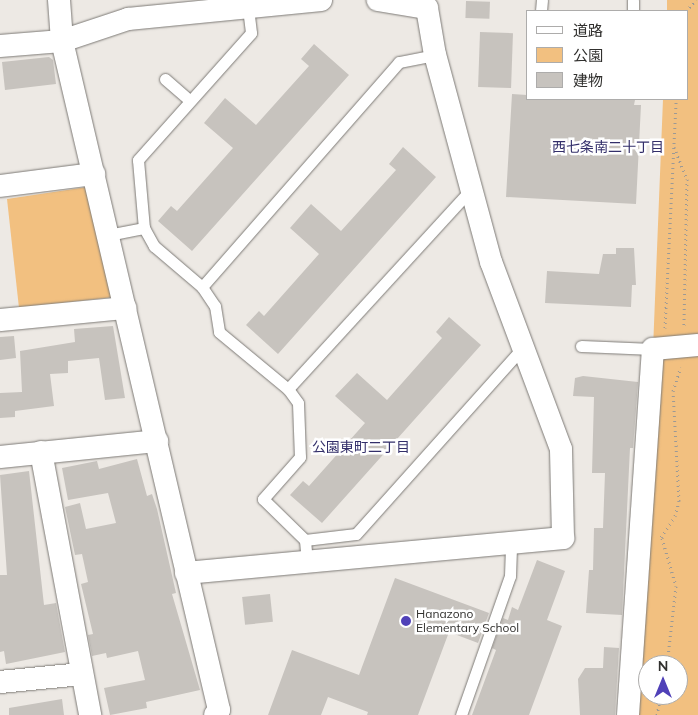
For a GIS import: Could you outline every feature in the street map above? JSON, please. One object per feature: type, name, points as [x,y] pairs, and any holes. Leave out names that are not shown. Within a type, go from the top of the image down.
[{"type":"street","points":[[59,0],[62,41],[219,710],[215,715]]},
{"type":"street","points":[[0,46],[62,41],[128,19],[320,0]]},
{"type":"street","points":[[186,573],[308,564],[563,538],[561,450],[491,262],[435,56],[428,8],[378,0]]},
{"type":"street","points":[[0,186],[94,174]]},
{"type":"street","points":[[0,320],[125,308]]},
{"type":"street","points":[[628,715],[653,349],[698,345]]},
{"type":"street","points":[[0,457],[156,440]]},
{"type":"street","points":[[40,452],[90,715]]},
{"type":"street","points":[[0,682],[81,674]]},
{"type":"lane","points":[[248,8],[251,33],[138,160],[144,228],[154,246],[202,287],[215,306],[219,332],[288,389],[298,403],[300,457],[263,499],[305,540],[308,564]]},
{"type":"lane","points":[[202,287],[399,62],[435,56]]},
{"type":"lane","points":[[165,79],[190,101]]},
{"type":"lane","points":[[288,389],[471,189]]},
{"type":"lane","points":[[108,235],[144,228]]},
{"type":"lane","points":[[305,540],[356,534],[523,346]]},
{"type":"lane","points":[[581,346],[653,349]]},
{"type":"lane","points":[[461,715],[510,576],[511,544]]},
{"type":"path","points":[[687,10],[696,0]]},
{"type":"green space","points":[[667,0],[698,0],[698,715],[628,715],[653,349],[663,100],[688,100],[688,10],[667,10]]},
{"type":"green space","points":[[87,187],[114,297],[19,308],[7,199]]},
{"type":"building","points":[[466,1],[490,2],[489,19],[465,18]]},
{"type":"building","points":[[480,32],[513,33],[511,88],[478,87]]},
{"type":"building","points":[[314,44],[349,75],[192,251],[158,221],[171,206],[177,211],[233,148],[204,123],[225,98],[256,125],[309,66],[301,59]]},
{"type":"building","points":[[49,57],[53,60],[56,84],[5,90],[2,62]]},
{"type":"building","points":[[512,94],[526,95],[526,100],[635,100],[634,105],[641,105],[636,204],[506,197]]},
{"type":"building","points":[[403,147],[436,177],[278,354],[246,325],[259,311],[264,316],[319,254],[290,228],[311,204],[341,231],[396,170],[389,164]]},
{"type":"building","points":[[616,248],[634,248],[636,285],[632,285],[631,307],[545,303],[547,271],[599,274],[603,254],[616,254]]},
{"type":"building","points":[[449,317],[481,345],[322,523],[290,495],[303,481],[309,486],[365,423],[335,396],[357,373],[387,400],[442,338],[436,332]]},
{"type":"building","points":[[113,326],[125,398],[105,400],[99,358],[68,361],[68,373],[50,374],[54,406],[15,411],[15,417],[0,418],[0,393],[22,392],[20,351],[75,342],[74,329]]},
{"type":"building","points":[[14,336],[16,358],[0,360],[0,337]]},
{"type":"building","points":[[583,376],[638,382],[633,448],[630,448],[622,615],[586,613],[589,570],[593,570],[594,528],[603,528],[605,473],[592,473],[594,397],[573,396],[575,378]]},
{"type":"building","points":[[137,459],[147,496],[152,494],[157,509],[176,593],[172,594],[200,690],[146,702],[147,708],[110,715],[104,688],[145,680],[138,651],[107,658],[106,653],[92,656],[88,635],[93,634],[81,584],[88,582],[82,554],[75,555],[65,507],[80,503],[86,529],[116,523],[108,493],[68,500],[62,468],[97,461],[99,469]]},
{"type":"building","points":[[29,471],[44,605],[56,603],[65,652],[6,664],[4,651],[0,652],[0,575],[7,575],[0,475]]},
{"type":"building","points":[[537,560],[565,571],[547,620],[562,626],[529,715],[472,715],[496,650],[492,648],[503,618],[508,620],[512,607],[518,610]]},
{"type":"building","points":[[395,578],[489,613],[478,643],[449,632],[418,715],[367,715],[368,712],[328,697],[321,715],[268,715],[292,650],[359,675]]},
{"type":"building","points":[[270,594],[273,622],[245,625],[242,597]]},
{"type":"building","points":[[604,647],[619,648],[615,715],[580,715],[578,679],[585,668],[603,668]]},
{"type":"building","points":[[62,699],[64,715],[9,715],[9,708]]},
{"type":"place","name":"Hanazono Elementary School","points":[[406,621]]},
{"type":"district","name":"西七条南二十丁目","points":[[608,147]]},
{"type":"district","name":"公園東町二丁目","points":[[361,447]]}]
